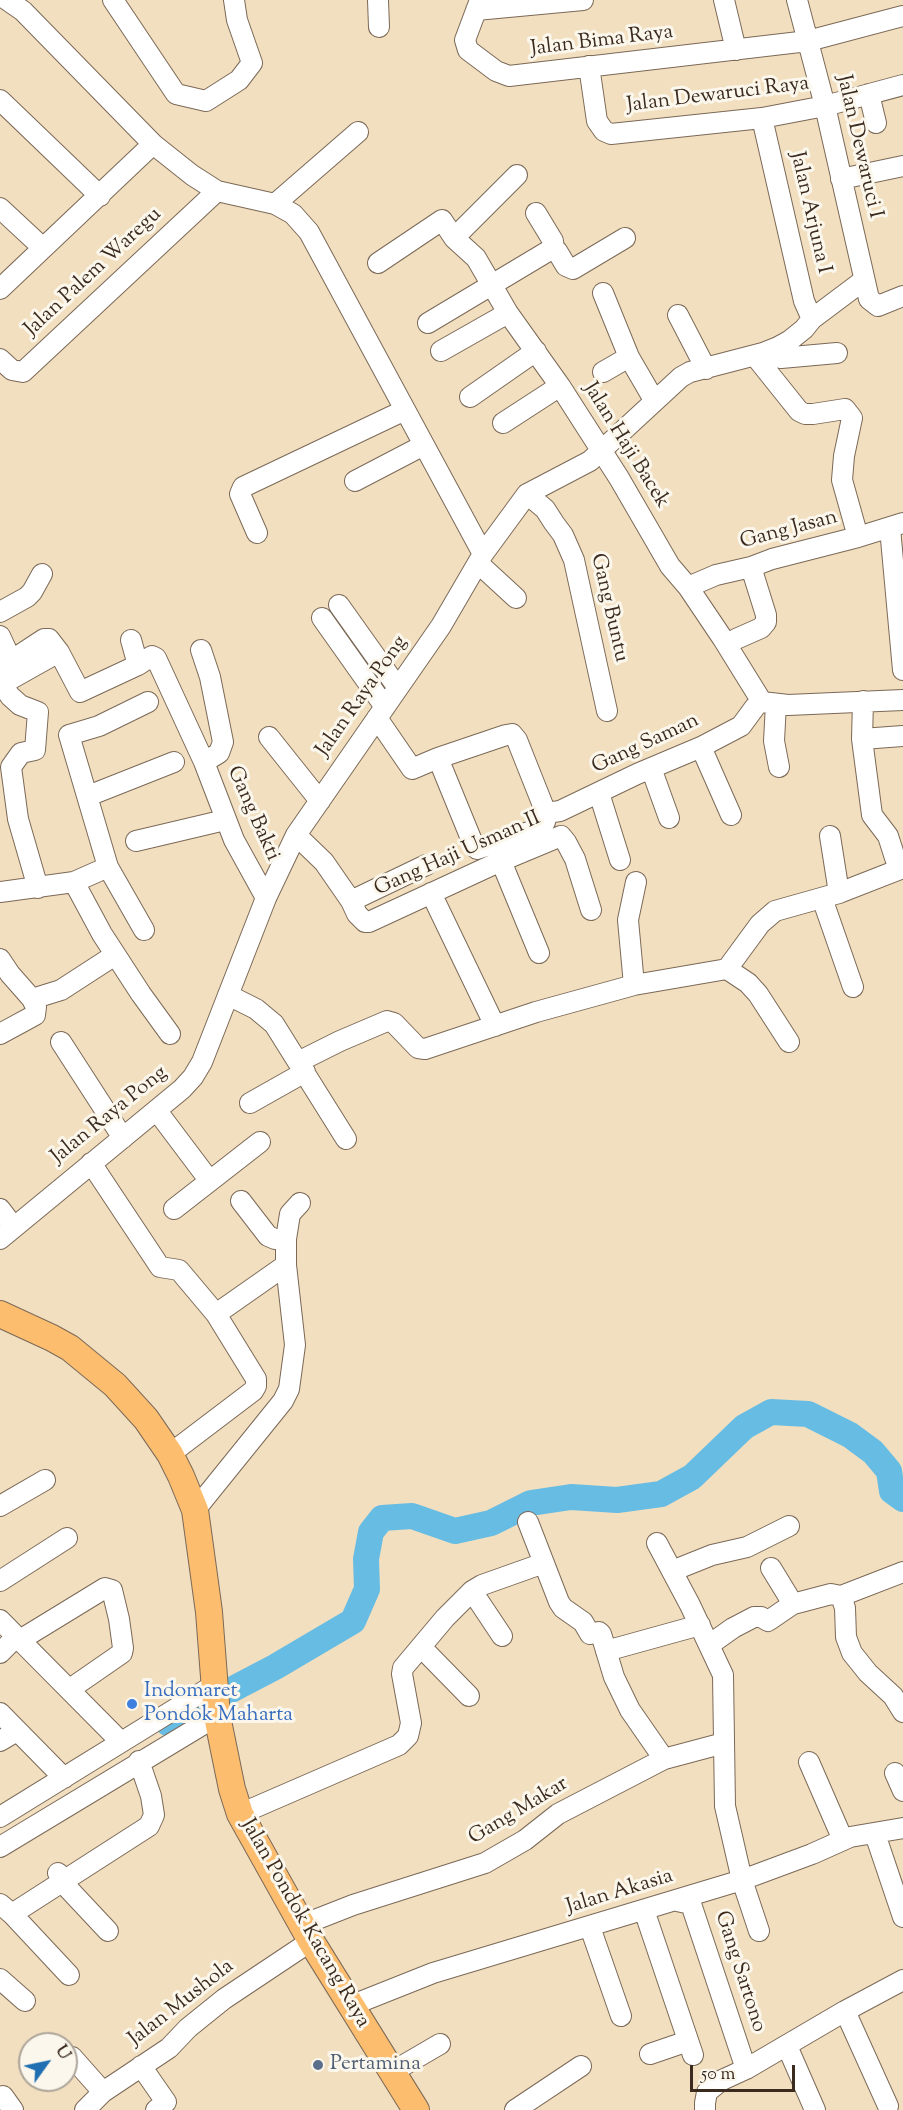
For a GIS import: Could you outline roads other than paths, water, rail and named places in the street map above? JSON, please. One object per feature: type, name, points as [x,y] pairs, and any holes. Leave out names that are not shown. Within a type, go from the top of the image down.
[{"type":"main road","name":"Jalan Pondok Kacang Raya","points":[[0,1314],[52,1338],[93,1366],[115,1385],[146,1419],[170,1454],[195,1510],[209,1612],[215,1699],[232,1789],[240,1814],[306,1933],[414,2109]]},
{"type":"street","points":[[7,0],[23,11],[153,144],[192,175],[217,191],[275,204],[293,214],[309,232],[424,445],[481,558],[516,598]]},
{"type":"street","points":[[113,0],[176,94],[206,101],[239,80],[252,63],[237,20],[234,0]]},
{"type":"street","points":[[378,0],[379,27]]},
{"type":"street","points":[[478,5],[584,0]]},
{"type":"street","points":[[724,0],[736,50]]},
{"type":"street","name":"Jalan Dewaruci I","points":[[797,0],[825,106],[869,299],[878,306],[903,296]]},
{"type":"street","name":"Jalan Bima Raya","points":[[478,5],[465,40],[468,50],[496,71],[509,76],[808,41],[903,16]]},
{"type":"street","name":"Jalan Dewaruci Raya","points":[[589,66],[597,121],[604,131],[611,134],[762,118],[825,106],[903,85]]},
{"type":"street","points":[[869,94],[876,123]]},
{"type":"street","points":[[0,100],[100,196]]},
{"type":"street","name":"Jalan Arjuna I","points":[[762,118],[804,301],[812,319]]},
{"type":"street","points":[[275,204],[358,132]]},
{"type":"street","points":[[0,289],[153,144]]},
{"type":"street","points":[[841,179],[903,166]]},
{"type":"street","points":[[454,238],[518,175]]},
{"type":"street","name":"Jalan Palem Waregu","points":[[0,359],[12,370],[23,372],[217,191]]},
{"type":"street","points":[[0,208],[43,248]]},
{"type":"street","points":[[536,213],[553,241],[554,249],[566,266],[573,268],[625,238]]},
{"type":"street","name":"Jalan Haji Bacek","points":[[378,263],[442,220],[454,238],[476,258],[508,313],[560,386],[619,478],[664,557],[688,587],[764,704]]},
{"type":"street","points":[[428,323],[554,249]]},
{"type":"street","name":"Jalan Raya Pong","points":[[7,1233],[156,1111],[193,1077],[202,1062],[266,898],[296,835],[441,626],[481,558],[527,494],[590,461],[602,452],[654,400],[681,377],[690,372],[759,354],[789,341],[812,319],[864,280]]},
{"type":"street","points":[[603,293],[629,357],[654,400]]},
{"type":"street","points":[[441,351],[508,313]]},
{"type":"street","points":[[678,315],[706,369]]},
{"type":"street","points":[[470,397],[536,351]]},
{"type":"street","points":[[759,354],[781,358],[837,353]]},
{"type":"street","points":[[759,354],[799,411],[813,414],[845,409],[852,418],[844,456],[842,480],[858,537]]},
{"type":"street","points":[[603,372],[629,357]]},
{"type":"street","points":[[503,423],[560,386]]},
{"type":"street","points":[[257,532],[240,494],[243,487],[405,410]]},
{"type":"street","points":[[355,481],[424,445]]},
{"type":"street","name":"Gang Buntu","points":[[527,494],[545,509],[563,535],[574,560],[607,711]]},
{"type":"street","points":[[897,525],[903,670]]},
{"type":"street","name":"Gang Jasan","points":[[688,587],[716,575],[897,525]]},
{"type":"street","points":[[736,639],[761,628],[766,622],[766,615],[751,567]]},
{"type":"street","points":[[0,612],[32,592],[42,574]]},
{"type":"street","points":[[339,604],[398,688]]},
{"type":"street","points":[[322,618],[381,712],[412,769],[438,758],[512,734],[518,740],[546,813],[545,822],[541,828],[477,849],[438,758]]},
{"type":"street","points":[[0,636],[3,673],[10,696],[20,705],[38,712],[35,750],[0,755]]},
{"type":"street","points":[[130,640],[138,665]]},
{"type":"street","name":"Gang Bakti","points":[[201,650],[215,698],[223,742],[219,753],[204,762],[242,859],[266,898]]},
{"type":"street","points":[[3,673],[59,652],[80,692],[152,656],[156,658],[204,762]]},
{"type":"street","points":[[779,767],[764,704],[903,699]]},
{"type":"street","points":[[727,969],[769,915],[786,907],[831,896],[903,868],[891,851],[890,839],[872,815],[862,739],[863,701]]},
{"type":"street","points":[[144,930],[108,867],[69,735],[99,726],[148,702]]},
{"type":"street","name":"Gang Saman","points":[[546,813],[560,811],[701,747],[741,726],[764,704]]},
{"type":"street","points":[[862,739],[903,736]]},
{"type":"street","points":[[269,737],[320,801]]},
{"type":"street","points":[[701,747],[733,814]]},
{"type":"street","points":[[21,753],[11,767],[18,819],[38,888]]},
{"type":"street","points":[[88,796],[174,762]]},
{"type":"street","points":[[651,768],[669,818]]},
{"type":"street","points":[[599,793],[620,860]]},
{"type":"street","points":[[136,841],[225,820]]},
{"type":"street","name":"Gang Haji Usman II","points":[[296,835],[324,862],[360,918],[365,922],[561,836],[575,859],[591,910]]},
{"type":"street","points":[[830,836],[831,896],[853,987]]},
{"type":"street","points":[[501,861],[539,953]]},
{"type":"street","points":[[351,901],[426,865]]},
{"type":"street","points":[[0,892],[75,882],[108,867]]},
{"type":"street","points":[[75,882],[102,934],[170,1034]]},
{"type":"street","points":[[634,985],[628,920],[636,882]]},
{"type":"street","points":[[431,893],[495,1026]]},
{"type":"street","points":[[0,1034],[34,1007],[116,955]]},
{"type":"street","points":[[250,1103],[340,1041],[387,1021],[394,1023],[418,1048],[425,1049],[536,1012],[634,985],[727,969],[748,983],[758,994],[789,1042]]},
{"type":"street","points":[[3,971],[34,1007]]},
{"type":"street","points":[[228,996],[242,1001],[274,1024],[346,1139]]},
{"type":"street","points":[[61,1042],[123,1138]]},
{"type":"street","points":[[156,1111],[209,1180]]},
{"type":"street","points":[[174,1209],[260,1142]]},
{"type":"street","points":[[91,1163],[158,1264],[164,1269],[175,1269],[184,1274],[216,1314],[256,1380],[253,1391],[170,1454]]},
{"type":"street","points":[[241,1201],[268,1236],[275,1239],[286,1239]]},
{"type":"street","points":[[195,1510],[283,1401],[289,1389],[295,1345],[286,1265],[286,1239],[290,1214],[300,1203]]},
{"type":"street","points":[[0,1209],[7,1233]]},
{"type":"street","points":[[216,1314],[286,1265]]},
{"type":"street","points":[[0,1506],[45,1480]]},
{"type":"street","points":[[528,1522],[559,1602],[563,1608],[583,1622],[590,1634],[599,1632],[601,1634],[614,1677],[630,1710],[664,1759]]},
{"type":"street","points":[[672,1572],[712,1555],[747,1547],[789,1526]]},
{"type":"street","points":[[0,1581],[67,1538]]},
{"type":"street","name":"Gang Sartono","points":[[657,1543],[723,1675],[725,1806],[742,1880],[759,1931]]},
{"type":"street","points":[[240,1814],[399,1745],[408,1736],[411,1723],[402,1674],[403,1668],[472,1591],[482,1585],[544,1563]]},
{"type":"street","points":[[771,1568],[794,1604]]},
{"type":"street","points":[[709,1645],[754,1617],[770,1620],[794,1604],[831,1594],[841,1596],[903,1572]]},
{"type":"street","points":[[0,1653],[18,1639],[105,1588],[112,1590],[119,1619],[122,1653],[70,1689]]},
{"type":"street","points":[[472,1591],[502,1636]]},
{"type":"street","points":[[841,1596],[845,1608],[846,1637],[852,1653],[868,1673],[893,1696],[903,1712]]},
{"type":"street","points":[[0,1620],[122,1742]]},
{"type":"street","points":[[606,1651],[700,1625]]},
{"type":"street","points":[[421,1647],[469,1695]]},
{"type":"street","points":[[0,1817],[122,1742],[215,1699]]},
{"type":"street","points":[[0,1847],[139,1761],[215,1699]]},
{"type":"street","points":[[0,1713],[8,1736],[64,1778]]},
{"type":"street","name":"Gang Makar","points":[[306,1933],[353,1905],[485,1863],[525,1840],[558,1814],[664,1759],[724,1743]]},
{"type":"street","points":[[69,1975],[6,1909],[152,1823],[154,1815],[151,1796],[139,1761]]},
{"type":"street","points":[[809,1762],[843,1840]]},
{"type":"street","name":"Jalan Akasia","points":[[350,2006],[433,1973],[742,1880],[849,1837],[903,1828]]},
{"type":"street","points":[[875,1833],[903,1917]]},
{"type":"street","points":[[60,1877],[108,1931]]},
{"type":"street","name":"Gang Sartono","points":[[677,1901],[691,1904],[746,2069]]},
{"type":"street","points":[[644,1910],[691,2048],[650,2054]]},
{"type":"street","points":[[590,1927],[621,2016]]},
{"type":"street","name":"Jalan Mushola","points":[[85,2110],[103,2092],[169,2048],[188,2028],[306,1933]]},
{"type":"street","points":[[0,1979],[25,2001]]},
{"type":"street","points":[[705,2110],[707,2092],[722,2080],[746,2069],[903,1980]]},
{"type":"street","points":[[845,2011],[888,2106]]},
{"type":"street","points":[[392,2072],[440,2044]]},
{"type":"street","points":[[787,2046],[815,2110]]},
{"type":"street","points":[[78,2064],[103,2092]]},
{"type":"street","points":[[141,2066],[166,2102],[156,2110]]},
{"type":"street","points":[[515,2110],[581,2066]]},
{"type":"waterway","points":[[168,1723],[275,1667],[353,1621],[367,1589],[366,1559],[371,1532],[382,1518],[412,1516],[455,1531],[491,1523],[531,1503],[571,1497],[617,1500],[661,1494],[692,1477],[744,1427],[771,1412],[808,1414],[850,1435],[873,1452],[889,1471],[892,1491],[903,1499]]},
{"type":"place","name":"Indomaret Pondok Maharta","points":[[132,1704]]},
{"type":"place","name":"Pertamina","points":[[318,2065]]}]
